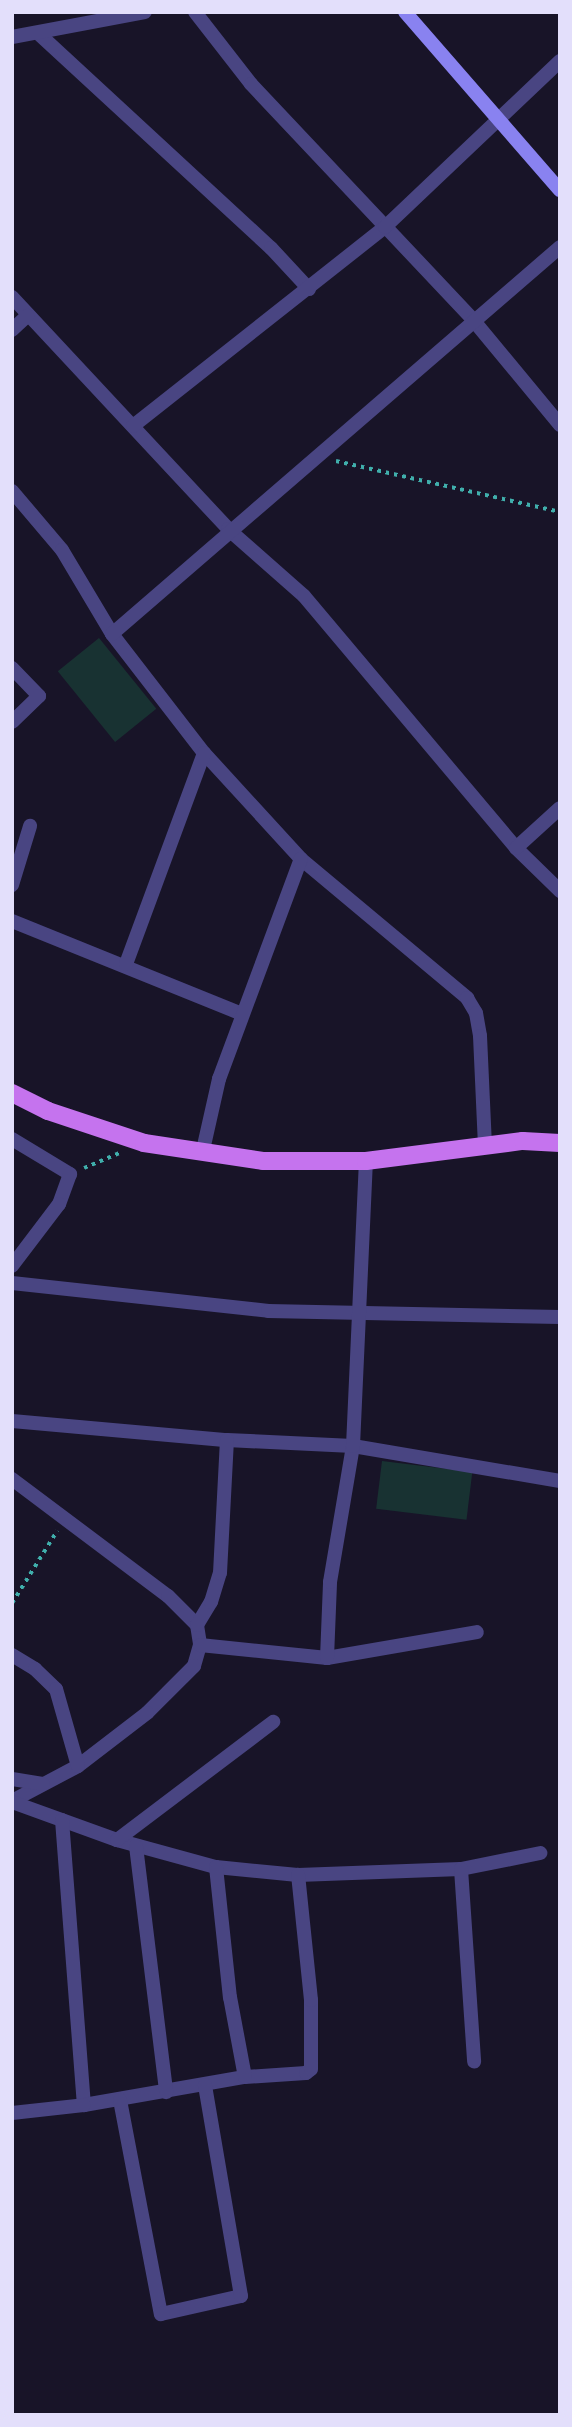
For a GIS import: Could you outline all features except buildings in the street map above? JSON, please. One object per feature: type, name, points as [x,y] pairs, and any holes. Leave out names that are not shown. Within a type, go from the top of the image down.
[{"type":"main road","points":[[12,1093],[48,1111],[144,1143],[263,1161],[366,1161],[523,1141],[560,1143]]},
{"type":"street","points":[[195,12],[251,84],[474,321],[560,425]]},
{"type":"street","points":[[405,12],[496,121],[560,190]]},
{"type":"street","points":[[12,37],[139,13]]},
{"type":"street","points":[[39,33],[271,248],[309,289]]},
{"type":"street","points":[[133,426],[385,227],[560,61]]},
{"type":"street","points":[[111,634],[228,529],[317,457],[560,247]]},
{"type":"street","points":[[12,297],[228,529],[304,596],[516,848],[560,891]]},
{"type":"street","points":[[12,330],[27,316]]},
{"type":"street","points":[[12,491],[62,550],[111,634],[204,753],[301,859],[467,998],[477,1013],[480,1036],[485,1146]]},
{"type":"street","points":[[12,668],[39,696],[12,722]]},
{"type":"street","points":[[125,964],[204,753]]},
{"type":"street","points":[[516,848],[560,808]]},
{"type":"street","points":[[12,885],[30,826]]},
{"type":"street","points":[[204,1150],[219,1079],[301,859]]},
{"type":"street","points":[[12,921],[125,964],[242,1014]]},
{"type":"street","points":[[12,1139],[70,1174],[59,1203],[12,1266]]},
{"type":"street","points":[[327,1658],[330,1582],[353,1446],[362,1311],[366,1161]]},
{"type":"street","points":[[12,1283],[268,1311],[560,1317]]},
{"type":"street","points":[[12,1421],[227,1440],[353,1446],[560,1481]]},
{"type":"street","points":[[197,1625],[211,1602],[220,1573],[227,1440]]},
{"type":"street","points":[[12,1479],[168,1596],[197,1625],[200,1645],[194,1666],[173,1691],[78,1766],[12,1801]]},
{"type":"street","points":[[200,1645],[327,1658],[477,1632]]},
{"type":"street","points":[[12,1655],[35,1668],[56,1689],[78,1766]]},
{"type":"street","points":[[117,1840],[273,1722]]},
{"type":"street","points":[[12,1779],[43,1784]]},
{"type":"street","points":[[12,1801],[117,1840],[216,1867],[298,1875],[461,1869],[540,1853]]},
{"type":"street","points":[[62,1820],[84,2105]]},
{"type":"street","points":[[136,1846],[166,2092]]},
{"type":"street","points":[[216,1867],[230,1997],[245,2077]]},
{"type":"street","points":[[461,1869],[474,2062]]},
{"type":"street","points":[[12,2113],[120,2100],[245,2077],[306,2073],[314,2064],[298,1875]]},
{"type":"street","points":[[120,2100],[161,2314],[241,2296],[205,2085]]},
{"type":"path","points":[[317,457],[560,512]]},
{"type":"path","points":[[70,1174],[144,1143]]},
{"type":"path","points":[[12,1603],[65,1517]]},
{"type":"green space","points":[[99,638],[156,709],[115,742],[58,671]]},
{"type":"green space","points":[[382,1461],[472,1472],[466,1520],[376,1509]]}]
